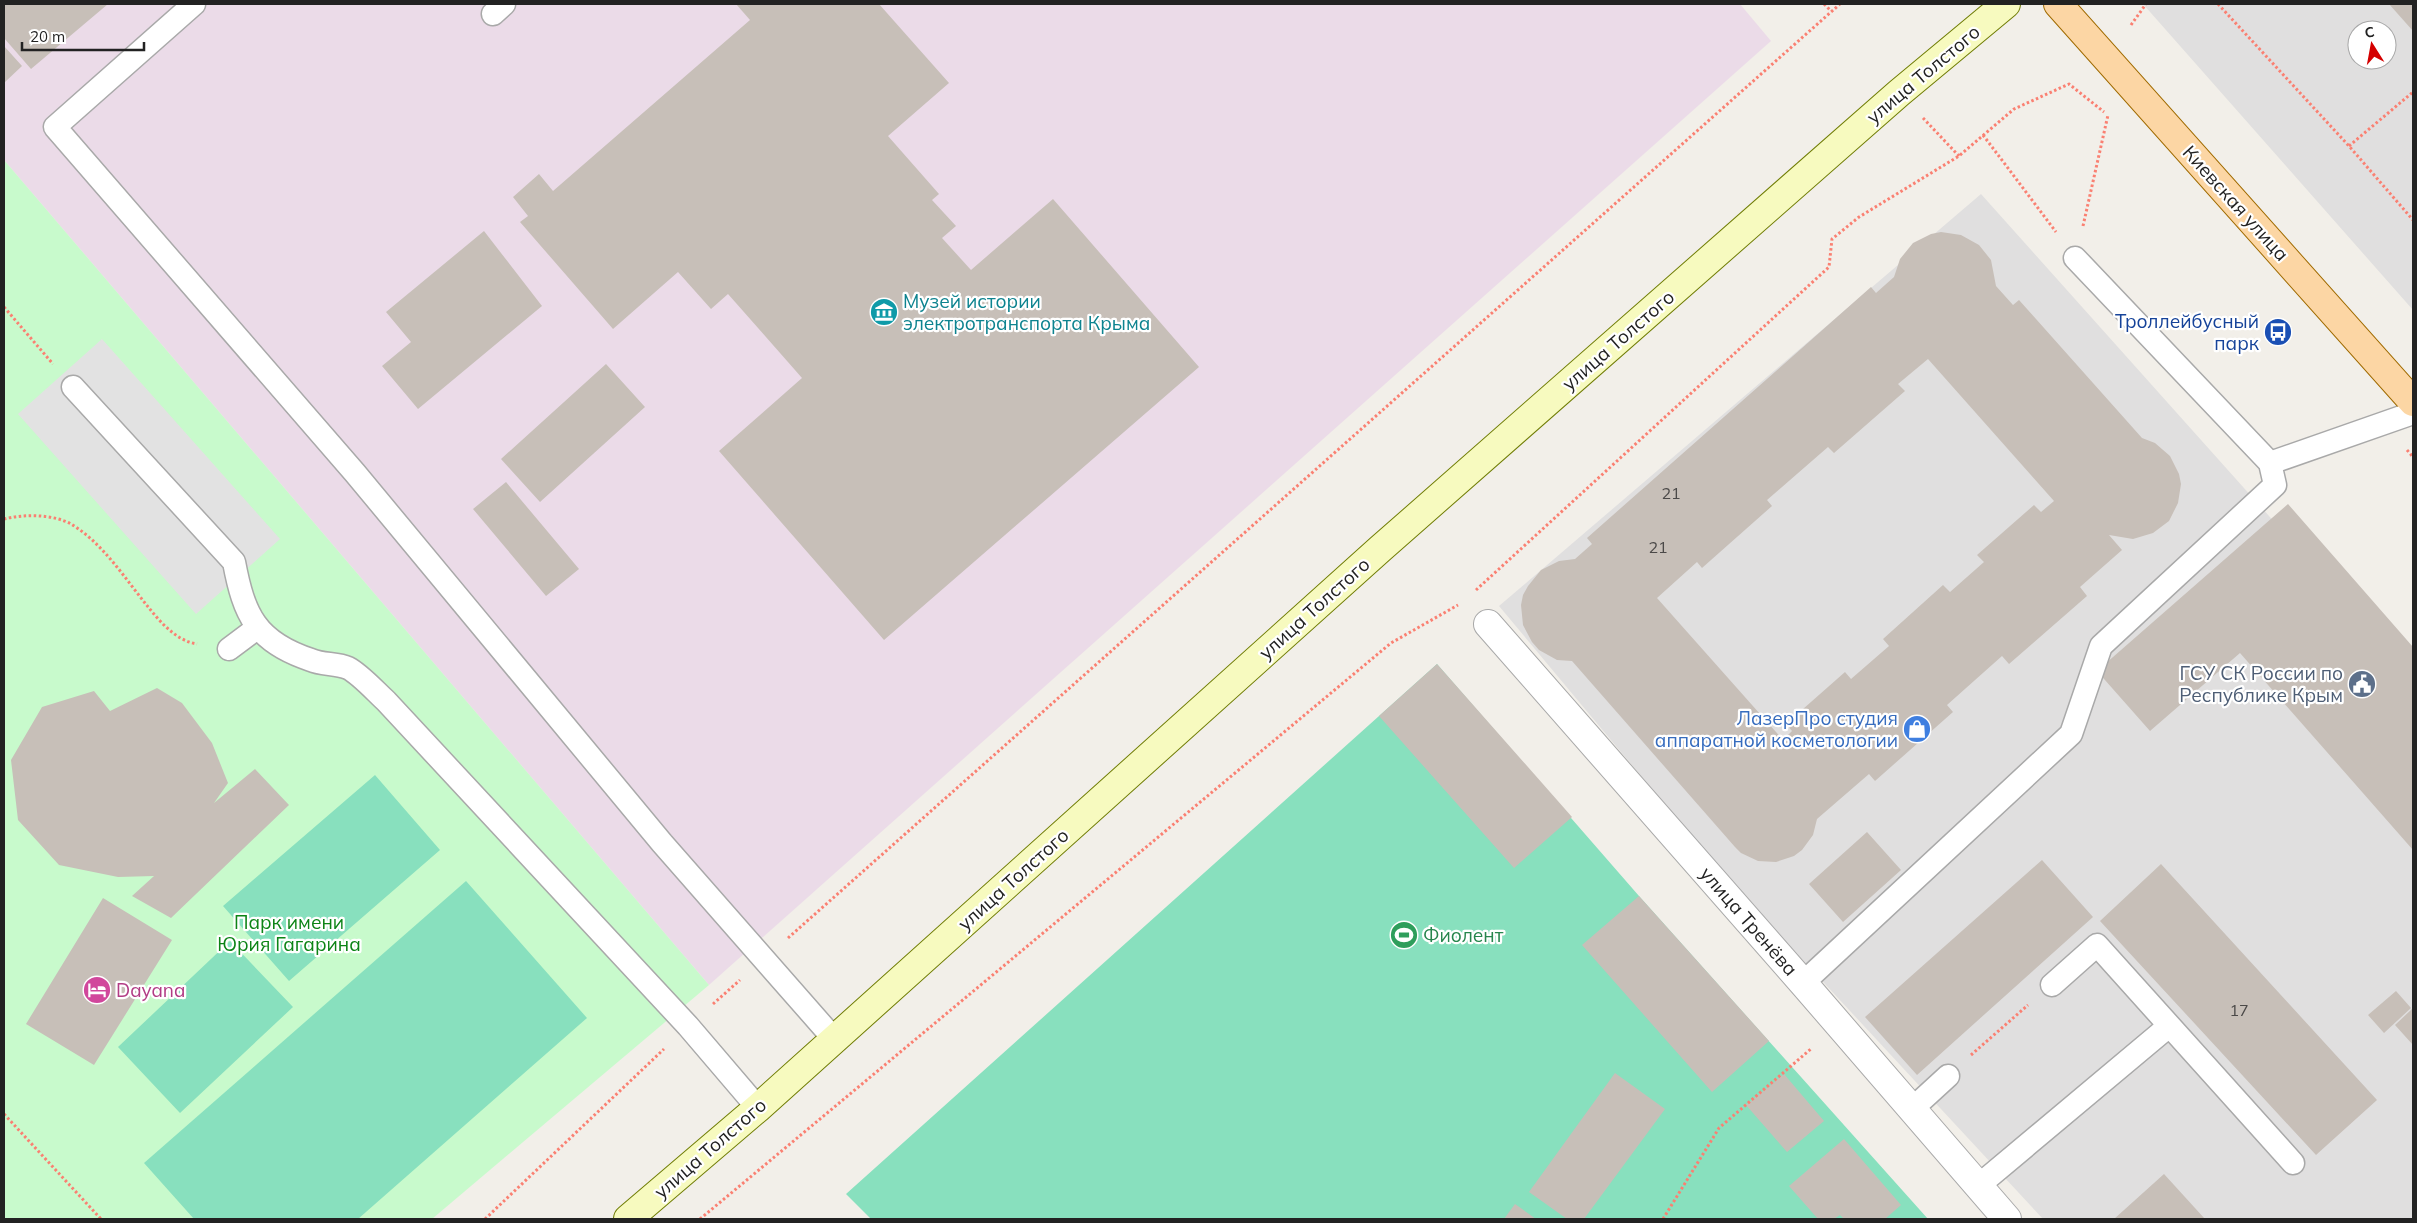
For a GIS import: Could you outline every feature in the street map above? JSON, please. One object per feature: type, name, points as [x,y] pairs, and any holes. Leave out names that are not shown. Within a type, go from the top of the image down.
[{"type":"main road","name":"улица Толстого","points":[[628,1219],[758,1108],[1380,549],[1899,93],[2006,4]]},
{"type":"main road","name":"Киевская улица","points":[[2058,4],[2413,402]]},
{"type":"street","name":"улица Тренёва","points":[[1488,624],[2007,1219]]},
{"type":"lane","points":[[194,4],[55,127],[355,473],[662,843],[834,1039]]},
{"type":"lane","points":[[1803,983],[2071,734],[2101,646],[2275,485],[2270,464],[2076,258]]},
{"type":"lane","points":[[73,387],[234,562],[239,590],[247,612],[257,628],[290,651],[312,661],[348,668],[386,700],[688,1026],[758,1108]]},
{"type":"lane","points":[[2270,464],[2413,413]]},
{"type":"lane","points":[[229,649],[257,628]]},
{"type":"lane","points":[[2052,985],[2097,946],[2293,1163]]},
{"type":"lane","points":[[1978,1186],[2169,1026]]},
{"type":"lane","points":[[1912,1109],[1948,1076]]},
{"type":"path","points":[[1824,4],[1830,10]]},
{"type":"path","points":[[485,1219],[688,1026],[1830,10],[1840,4]]},
{"type":"path","points":[[2131,26],[2146,4]]},
{"type":"path","points":[[2218,4],[2349,146],[2413,220]]},
{"type":"path","points":[[1469,596],[1829,267],[1832,239],[1858,217],[1958,156],[2014,109],[2069,84],[2108,115],[2114,123]]},
{"type":"path","points":[[2349,146],[2413,92]]},
{"type":"path","points":[[1899,93],[1958,156]]},
{"type":"path","points":[[2076,258],[2108,115]]},
{"type":"path","points":[[1983,135],[2076,258]]},
{"type":"path","points":[[4,307],[73,387]]},
{"type":"path","points":[[2383,423],[2413,457]]},
{"type":"path","points":[[4,519],[12,517],[54,517],[71,524],[95,544],[161,622],[187,643],[229,649]]},
{"type":"path","points":[[700,1219],[1391,643],[1462,602]]},
{"type":"path","points":[[1948,1076],[2052,985]]},
{"type":"path","points":[[1663,1219],[1719,1128],[1839,1025]]},
{"type":"path","points":[[4,1114],[101,1219]]},
{"type":"shaded area","points":[[4,4],[1740,4],[1771,41],[709,985],[4,160]]},
{"type":"shaded area","points":[[2143,4],[2413,4],[2413,310]]},
{"type":"shaded area","points":[[1981,194],[2413,677],[2413,1219],[2043,1219],[1722,873],[1499,606]]},
{"type":"shaded area","points":[[102,339],[280,539],[196,614],[18,414]]},
{"type":"green space","name":"Парк имени Юрия Гагарина","points":[[4,160],[709,985],[432,1219],[4,1219]]},
{"type":"green space","name":"Фиолент","points":[[1437,664],[1639,896],[1928,1219],[871,1219],[846,1194]]},
{"type":"green space","points":[[375,775],[440,850],[289,981],[223,906]]},
{"type":"green space","points":[[466,881],[587,1018],[358,1219],[194,1219],[144,1163]]},
{"type":"green space","points":[[230,941],[293,1007],[180,1113],[118,1047]]},
{"type":"building","points":[[4,4],[108,4],[31,69],[4,38]]},
{"type":"building","points":[[736,4],[879,4],[949,83],[888,136],[939,194],[932,200],[956,226],[942,238],[971,270],[1053,199],[1199,367],[884,640],[719,451],[802,378],[728,294],[711,309],[678,272],[613,329],[520,222],[528,216],[513,197],[539,174],[553,191],[750,20]]},
{"type":"building","points":[[2389,4],[2413,4],[2413,31]]},
{"type":"building","points":[[4,46],[22,66],[4,83]]},
{"type":"building","points":[[484,231],[542,306],[418,409],[382,366],[411,342],[386,312]]},
{"type":"building","points":[[1941,232],[1961,235],[1979,245],[1991,260],[1996,286],[2013,305],[2019,300],[2142,438],[2155,443],[2170,456],[2179,474],[2181,484],[2178,503],[2169,521],[2153,533],[2133,539],[2109,535],[2122,550],[2080,587],[2087,596],[2009,664],[2002,656],[1947,705],[1953,712],[1875,781],[1869,774],[1817,819],[1813,835],[1802,850],[1794,856],[1776,862],[1758,861],[1741,853],[1735,847],[1572,661],[1557,660],[1539,650],[1532,642],[1523,625],[1521,605],[1523,595],[1541,570],[1559,561],[1575,559],[1592,544],[1587,538],[1871,287],[1876,293],[1894,277],[1900,259],[1913,243],[1931,234]],"holes":[[[1928,359],[2054,501],[2041,512],[2034,505],[1977,555],[1984,562],[1950,592],[1943,585],[1883,639],[1889,646],[1851,679],[1845,672],[1786,724],[1792,731],[1783,740],[1657,598],[1697,562],[1702,568],[1772,506],[1767,500],[1828,447],[1834,453],[1905,391],[1898,384]]]},
{"type":"building","points":[[606,364],[645,407],[540,502],[501,459]]},
{"type":"building","points":[[506,482],[579,569],[546,596],[473,509]]},
{"type":"building","points":[[2288,504],[2413,647],[2413,850],[2240,653],[2150,731],[2097,671]]},
{"type":"building","points":[[1437,664],[1572,817],[1514,868],[1379,716]]},
{"type":"building","points":[[157,688],[182,703],[212,743],[228,783],[214,803],[255,769],[289,805],[171,918],[132,896],[154,876],[118,877],[59,865],[18,820],[11,760],[42,707],[94,691],[110,711]]},
{"type":"building","points":[[1867,832],[1901,870],[1843,922],[1809,884]]},
{"type":"building","points":[[2042,860],[2093,917],[1917,1075],[1865,1017]]},
{"type":"building","points":[[2161,864],[2377,1100],[2316,1155],[2100,921]]},
{"type":"building","points":[[1639,896],[1769,1041],[1712,1092],[1582,945]]},
{"type":"building","points":[[103,898],[172,940],[94,1065],[26,1024]]},
{"type":"building","points":[[2396,991],[2411,1008],[2384,1033],[2368,1015]]},
{"type":"building","points":[[2413,1008],[2413,1045],[2395,1025]]},
{"type":"building","points":[[1615,1073],[1665,1109],[1584,1219],[1567,1219],[1529,1192]]},
{"type":"building","points":[[1784,1074],[1824,1121],[1787,1152],[1746,1105]]},
{"type":"building","points":[[1844,1139],[1901,1205],[1885,1219],[1844,1219],[1840,1215],[1834,1219],[1818,1219],[1789,1186]]},
{"type":"building","points":[[2164,1174],[2205,1219],[2114,1219]]},
{"type":"building","points":[[1515,1204],[1536,1219],[1504,1219]]},
{"type":"place","name":"Музей истории электротранспорта Крыма","points":[[884,312]]},
{"type":"place","name":"Троллейбусный парк","points":[[2278,332]]},
{"type":"place","name":"ГСУ СК России по Республике Крым","points":[[2362,684]]},
{"type":"place","name":"ЛазерПро студия аппаратной косметологии","points":[[1917,729]]},
{"type":"place","name":"Фиолент","points":[[1404,935]]},
{"type":"place","name":"Dayana","points":[[97,990]]}]
